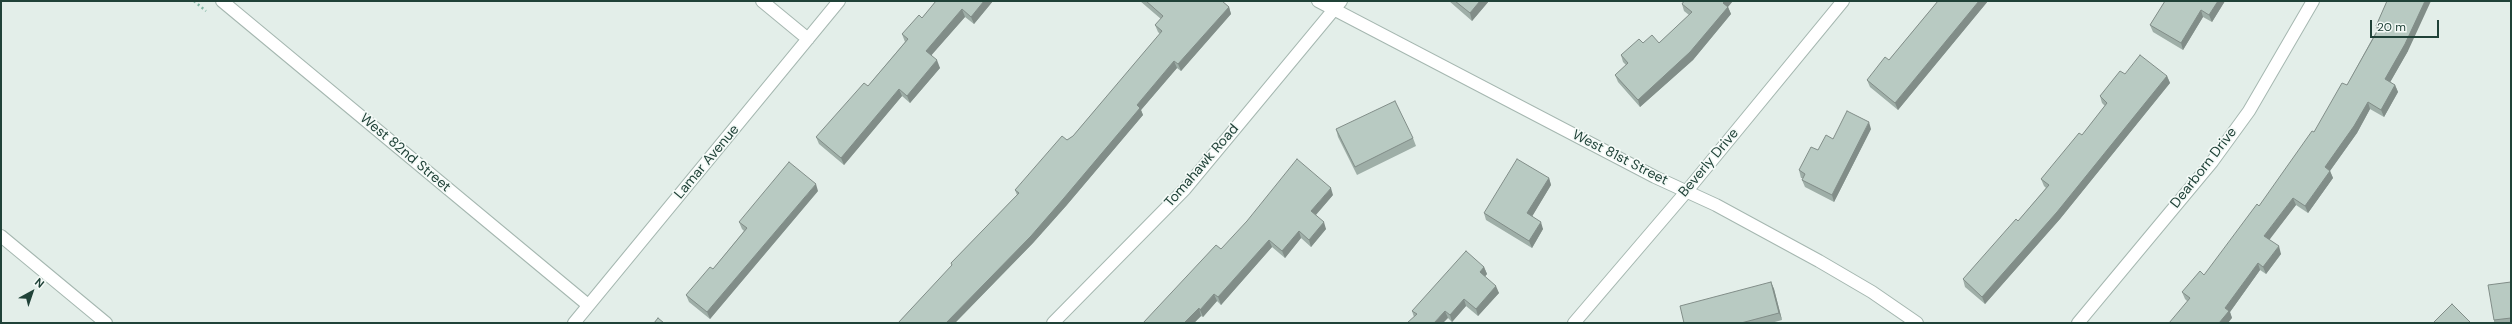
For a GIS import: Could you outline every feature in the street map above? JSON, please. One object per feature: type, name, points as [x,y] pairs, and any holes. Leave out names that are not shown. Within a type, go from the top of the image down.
[{"type":"street","name":"West 82nd Street","points":[[222,1],[588,305]]},
{"type":"street","points":[[762,1],[808,39]]},
{"type":"street","name":"Lamar Avenue","points":[[574,323],[839,1]]},
{"type":"street","name":"West 81st Street","points":[[1318,1],[1337,5],[1686,192],[1819,261],[1872,292],[1917,323]]},
{"type":"street","name":"Beverly Drive","points":[[1574,323],[1686,192],[1843,1]]},
{"type":"street","name":"Dearborn Drive","points":[[2078,323],[2212,162],[2244,118],[2295,36],[2313,1]]},
{"type":"street","name":"Tomahawk Road","points":[[1053,323],[1185,189],[1337,5]]},
{"type":"street","points":[[1,236],[106,323]]},
{"type":"building","points":[[936,1],[984,1],[971,17],[962,9],[926,51],[937,60],[907,96],[899,89],[841,158],[816,137],[864,83],[868,86],[908,39],[902,34],[919,15],[922,18]]},
{"type":"building","points":[[1146,1],[1222,1],[1229,7],[1178,64],[1174,61],[1137,105],[1140,108],[1031,236],[946,323],[898,323],[952,265],[951,263],[1019,193],[1015,190],[1062,136],[1067,140],[1073,136],[1162,31],[1155,25],[1163,16]]},
{"type":"building","points":[[1455,1],[1480,1],[1470,13]]},
{"type":"building","points":[[1684,1],[1725,1],[1723,3],[1728,7],[1690,52],[1638,100],[1615,75],[1628,63],[1621,55],[1639,39],[1643,43],[1652,35],[1659,43],[1692,12],[1682,4]]},
{"type":"building","points":[[1938,1],[1979,1],[1895,103],[1867,80],[1885,57],[1889,60]]},
{"type":"building","points":[[2165,1],[2218,1],[2209,15],[2201,10],[2181,43],[2150,25]]},
{"type":"building","points":[[2387,1],[2425,1],[2405,44],[2385,79],[2395,85],[2381,110],[2368,102],[2354,126],[2325,167],[2330,171],[2305,206],[2293,198],[2264,236],[2279,246],[2263,267],[2258,263],[2225,308],[2229,311],[2219,323],[2169,323],[2190,298],[2182,292],[2200,271],[2204,275],[2257,204],[2259,206],[2312,131],[2314,132],[2342,83],[2347,85],[2379,28],[2376,26]]},
{"type":"building","points":[[2140,55],[2167,76],[2057,212],[1982,297],[1963,279],[2016,219],[2018,221],[2049,185],[2041,179],[2079,133],[2082,135],[2107,103],[2100,96],[2120,71],[2125,74]]},
{"type":"building","points":[[1395,101],[1413,138],[1355,167],[1336,129]]},
{"type":"building","points":[[1847,111],[1869,122],[1832,195],[1802,180],[1805,174],[1799,170],[1811,147],[1818,150],[1826,135],[1833,139]]},
{"type":"building","points":[[1297,159],[1331,188],[1311,211],[1324,222],[1309,240],[1299,231],[1282,251],[1269,240],[1218,297],[1214,294],[1200,310],[1199,308],[1184,323],[1143,323],[1216,245],[1221,249],[1247,221]]},
{"type":"building","points":[[1517,159],[1549,178],[1527,213],[1541,222],[1529,241],[1484,213]]},
{"type":"building","points":[[789,162],[816,184],[707,312],[686,295],[710,267],[713,269],[747,228],[739,222]]},
{"type":"building","points":[[1466,251],[1484,267],[1480,272],[1496,286],[1476,309],[1464,299],[1450,315],[1445,311],[1434,323],[1407,323],[1417,314],[1412,311]]},
{"type":"building","points":[[1771,282],[1779,313],[1741,323],[1684,323],[1680,306]]},
{"type":"building","points":[[2511,282],[2511,318],[2494,320],[2488,285]]},
{"type":"building","points":[[2452,304],[2471,323],[2433,323]]},
{"type":"building","points":[[658,318],[664,323],[654,323]]}]
